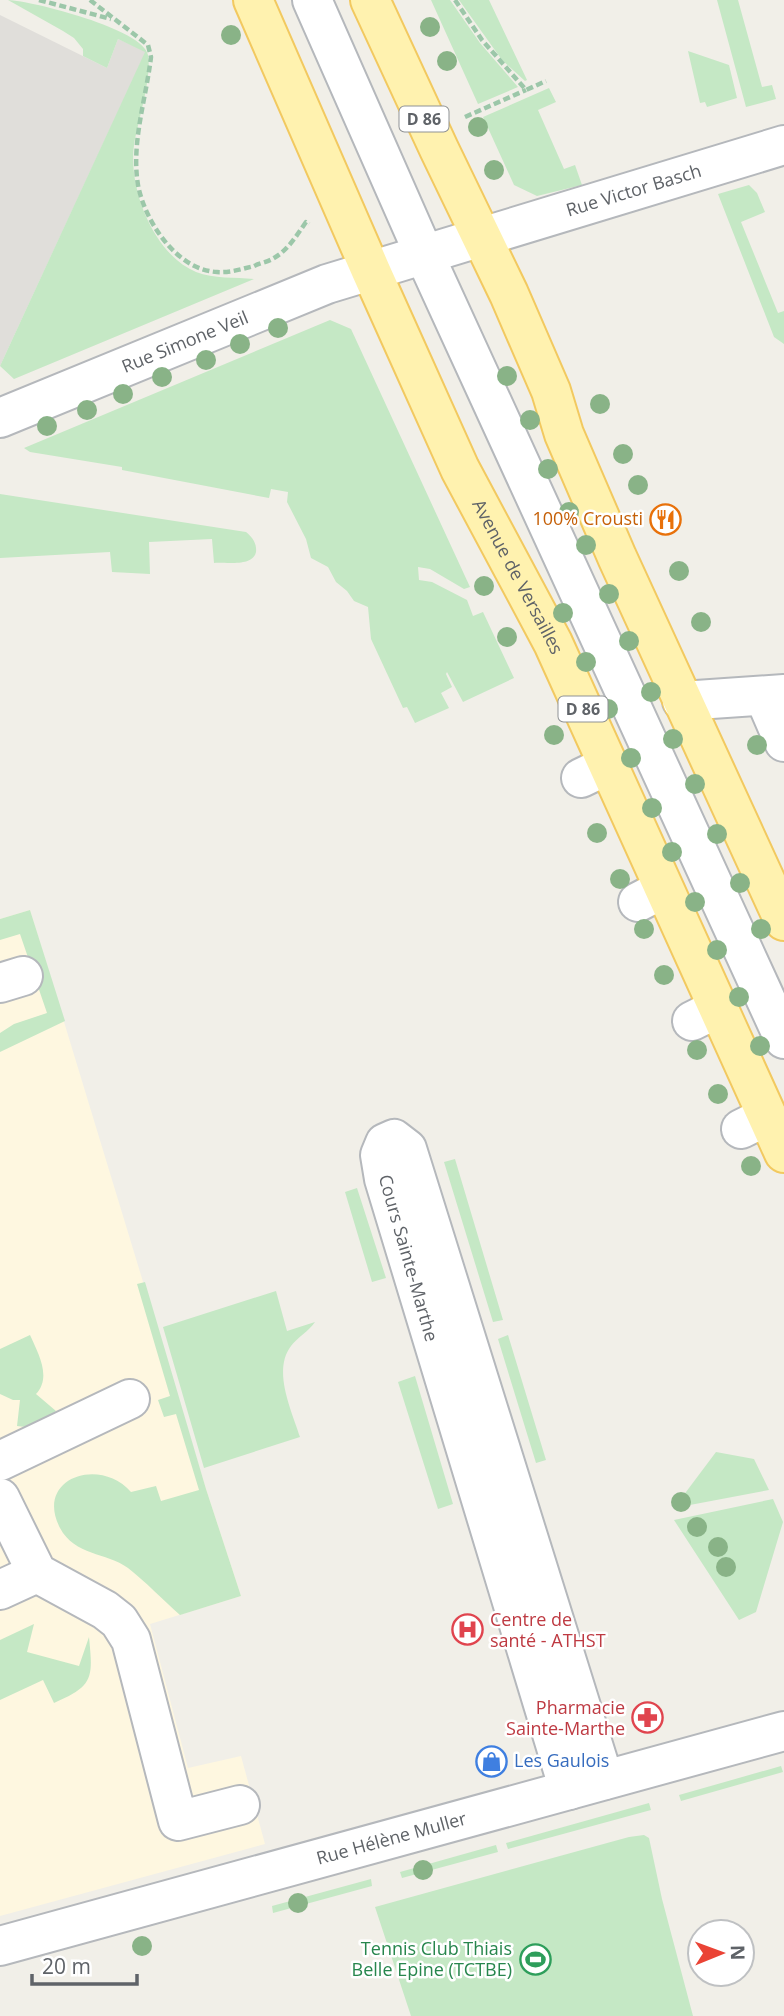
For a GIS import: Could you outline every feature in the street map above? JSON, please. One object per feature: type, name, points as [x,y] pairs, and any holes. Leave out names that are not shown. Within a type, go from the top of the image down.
[{"type":"main road","name":"Avenue de Versailles","points":[[253,0],[460,468],[553,643],[595,772],[754,1123],[784,1153]]},
{"type":"main road","name":"D 86","points":[[370,0],[482,236],[551,391],[564,434],[682,701],[784,921]]},
{"type":"street","points":[[312,0],[424,254],[784,1039]]},
{"type":"street","name":"Rue Victor Basch","points":[[424,254],[784,145]]},
{"type":"street","name":"Rue Simone Veil","points":[[0,418],[327,284],[424,254]]},
{"type":"street","points":[[682,701],[778,694],[784,742]]},
{"type":"street","name":"Cours Sainte-Marthe","points":[[394,1139],[407,1149],[586,1785],[384,1179],[380,1155],[385,1143],[394,1139]]},
{"type":"street","points":[[0,1461],[130,1399]]},
{"type":"street","points":[[0,1498],[37,1573],[104,1610],[119,1621],[131,1640],[178,1821],[240,1805]]},
{"type":"street","points":[[0,1590],[37,1573]]},
{"type":"street","name":"Rue Hélène Muller","points":[[0,1946],[784,1731]]},
{"type":"path","points":[[38,0],[112,19]]},
{"type":"path","points":[[90,0],[148,45],[151,57],[135,160],[137,179],[147,213],[174,251],[195,266],[215,272],[241,270],[273,259],[289,246],[306,222],[313,228]]},
{"type":"path","points":[[455,0],[482,40],[526,90]]},
{"type":"path","points":[[465,117],[546,81]]},
{"type":"shaded area","points":[[0,15],[107,68],[118,39],[146,51],[0,366]]},
{"type":"shaded area","points":[[30,910],[241,1596],[150,1624],[188,1768],[241,1756],[265,1844],[0,1916],[0,919]]},
{"type":"green space","points":[[8,0],[86,18],[108,26],[142,45],[148,55],[149,64],[133,162],[135,180],[147,218],[167,251],[196,272],[217,277],[254,279],[14,379],[0,366],[145,52],[118,39],[107,68],[83,56],[83,49],[74,38]]},
{"type":"green space","points":[[431,0],[450,0],[480,43],[518,87],[478,104]]},
{"type":"green space","points":[[459,0],[489,0],[527,80],[502,60]]},
{"type":"green space","points":[[717,0],[738,0],[762,87],[772,85],[776,99],[746,107]]},
{"type":"green space","points":[[688,51],[729,65],[737,98],[707,107],[705,102],[700,103]]},
{"type":"green space","points":[[549,88],[556,102],[538,110],[564,169],[575,165],[582,185],[537,196],[514,185],[483,117]]},
{"type":"green space","points":[[749,185],[757,193],[765,212],[741,222],[778,313],[784,311],[784,344],[774,337],[718,194]]},
{"type":"green space","points":[[330,320],[351,329],[470,587],[464,589],[430,569],[418,567],[419,580],[432,582],[467,600],[473,616],[483,612],[514,678],[463,702],[447,672],[452,687],[441,693],[449,708],[415,723],[407,707],[403,708],[371,639],[368,607],[354,601],[336,582],[328,567],[311,558],[306,539],[287,502],[288,492],[271,489],[269,498],[122,470],[122,467],[30,452],[24,448]]},
{"type":"green space","points":[[0,494],[246,532],[254,540],[256,552],[254,557],[245,562],[214,563],[212,539],[149,542],[150,574],[112,572],[110,552],[0,558]]},
{"type":"green space","points":[[30,910],[65,1021],[0,1052],[0,1033],[14,1024],[47,1013],[20,934],[0,940],[0,919]]},
{"type":"green space","points":[[455,1159],[503,1320],[493,1322],[444,1162]]},
{"type":"green space","points":[[357,1188],[386,1278],[372,1282],[345,1192]]},
{"type":"green space","points":[[145,1282],[206,1489],[241,1596],[180,1615],[128,1568],[74,1544],[60,1528],[54,1511],[56,1496],[63,1485],[88,1474],[103,1475],[118,1481],[131,1492],[156,1486],[161,1501],[199,1490],[176,1414],[164,1417],[158,1400],[170,1396],[137,1284]]},
{"type":"green space","points":[[276,1291],[287,1331],[315,1322],[291,1346],[283,1367],[285,1391],[300,1437],[204,1468],[163,1327]]},
{"type":"green space","points":[[30,1335],[40,1357],[43,1373],[41,1387],[36,1394],[56,1411],[38,1424],[23,1427],[17,1426],[20,1400],[0,1394],[0,1349]]},
{"type":"green space","points":[[508,1335],[546,1460],[536,1463],[498,1339]]},
{"type":"green space","points":[[415,1376],[453,1504],[438,1509],[398,1382]]},
{"type":"green space","points":[[716,1452],[754,1459],[769,1490],[674,1508]]},
{"type":"green space","points":[[773,1499],[783,1522],[756,1612],[739,1620],[674,1520]]},
{"type":"green space","points":[[34,1624],[27,1652],[79,1666],[89,1637],[91,1662],[88,1679],[77,1691],[54,1703],[43,1680],[0,1700],[0,1640]]},
{"type":"green space","points":[[781,1766],[783,1772],[681,1801],[679,1795]]},
{"type":"green space","points":[[649,1803],[651,1810],[508,1849],[506,1843]]},
{"type":"green space","name":"Tennis Club Thiais Belle Epine (TCTBE)","points":[[644,1835],[649,1838],[693,2016],[411,2016],[375,1907]]},
{"type":"green space","points":[[496,1845],[498,1852],[402,1878],[400,1872]]},
{"type":"green space","points":[[371,1879],[372,1886],[273,1913],[272,1906]]},
{"type":"place","name":"100% Crousti","points":[[666,519]]},
{"type":"place","name":"Centre de santé - ATHST","points":[[467,1630]]},
{"type":"place","name":"Pharmacie Sainte-Marthe","points":[[648,1718]]},
{"type":"place","name":"Les Gaulois","points":[[491,1761]]},
{"type":"place","name":"Tennis Club Thiais Belle Epine (TCTBE)","points":[[535,1959]]}]
